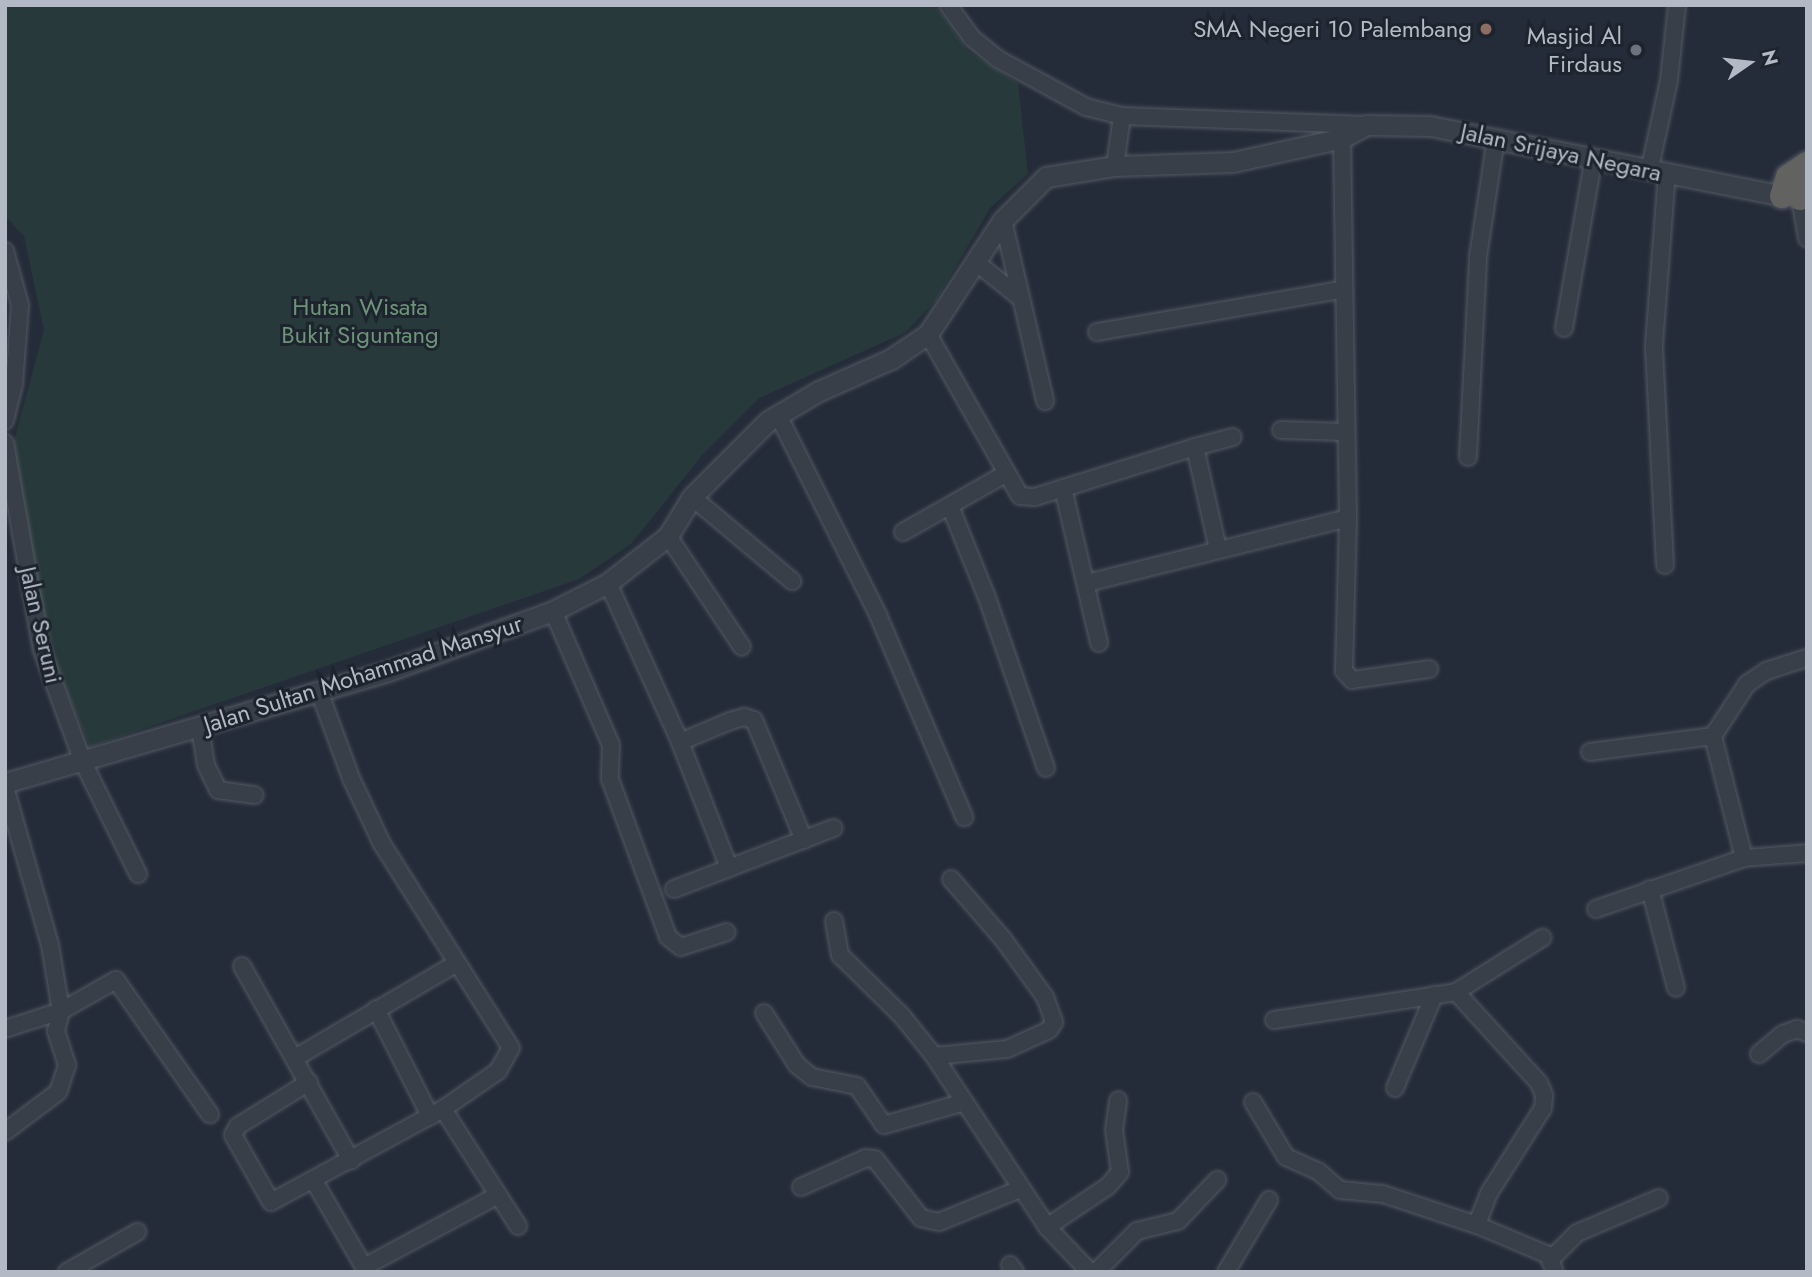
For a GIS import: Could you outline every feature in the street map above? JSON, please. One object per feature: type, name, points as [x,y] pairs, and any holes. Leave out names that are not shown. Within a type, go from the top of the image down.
[{"type":"highway","points":[[1796,192],[1788,177],[1807,164]]},
{"type":"street","points":[[948,5],[972,38],[998,59],[1086,107],[1122,116],[1366,125]]},
{"type":"street","points":[[1664,565],[1654,345],[1658,173],[1677,5]]},
{"type":"street","points":[[1115,166],[1122,116]]},
{"type":"street","name":"Jalan Srijaya Negara","points":[[1342,138],[1366,125],[1430,126],[1658,173],[1796,192]]},
{"type":"street","points":[[1342,138],[1341,289],[1348,518],[1344,675],[1352,680],[1429,669]]},
{"type":"street","name":"Jalan Sultan Mohammad Mansyur","points":[[5,785],[388,671],[553,611],[608,583],[668,536],[692,497],[734,450],[778,415],[891,359],[928,334],[1003,220],[1046,177],[1115,166],[1233,162],[1342,138]]},
{"type":"street","points":[[1468,457],[1478,257],[1496,138]]},
{"type":"street","points":[[1564,328],[1592,161]]},
{"type":"street","points":[[1796,192],[1807,238]]},
{"type":"street","points":[[1003,220],[1017,295],[1045,401]]},
{"type":"street","points":[[5,251],[20,305],[14,384],[5,421]]},
{"type":"street","points":[[976,263],[1017,295]]},
{"type":"street","points":[[1097,332],[1341,289]]},
{"type":"street","points":[[928,334],[1005,474],[1020,496],[1063,488],[1233,437]]},
{"type":"street","points":[[778,415],[878,615],[964,817]]},
{"type":"street","points":[[1281,430],[1345,432]]},
{"type":"street","name":"Jalan Seruni","points":[[5,443],[42,650],[83,762],[138,874]]},
{"type":"street","points":[[1195,447],[1218,550]]},
{"type":"street","points":[[903,532],[1005,474]]},
{"type":"street","points":[[1063,488],[1099,643]]},
{"type":"street","points":[[692,497],[792,581]]},
{"type":"street","points":[[950,506],[986,595],[1046,768]]},
{"type":"street","points":[[1087,583],[1348,518]]},
{"type":"street","points":[[668,536],[742,647]]},
{"type":"street","points":[[608,583],[680,742],[729,868]]},
{"type":"street","points":[[553,611],[611,745],[610,779],[668,937],[681,947],[727,932]]},
{"type":"street","points":[[1744,858],[1713,736],[1747,684],[1766,671],[1807,658]]},
{"type":"street","points":[[309,1082],[238,1126],[233,1135],[271,1202],[314,1181],[436,1112],[498,1071],[511,1055],[504,1036],[455,964],[382,844],[351,778],[319,691]]},
{"type":"street","points":[[680,742],[737,719],[754,720],[804,840]]},
{"type":"street","points":[[200,727],[206,765],[218,789],[255,795]]},
{"type":"street","points":[[1590,752],[1713,736]]},
{"type":"street","points":[[5,785],[50,945],[61,1011],[56,1031],[67,1065],[62,1086],[5,1132]]},
{"type":"street","points":[[674,889],[834,828]]},
{"type":"street","points":[[1596,909],[1744,858],[1807,853]]},
{"type":"street","points":[[934,1056],[1007,1049],[1049,1030],[1054,1018],[1003,939],[951,879]]},
{"type":"street","points":[[1650,890],[1676,988]]},
{"type":"street","points":[[834,920],[840,955],[902,1016],[934,1056],[961,1102],[1047,1227],[1090,1272]]},
{"type":"street","points":[[1274,1020],[1455,992],[1542,938]]},
{"type":"street","points":[[295,1058],[455,964]]},
{"type":"street","points":[[242,966],[351,1160]]},
{"type":"street","points":[[5,1029],[61,1011],[116,981],[210,1114]]},
{"type":"street","points":[[1455,992],[1539,1083],[1544,1095],[1543,1108],[1489,1194],[1477,1225]]},
{"type":"street","points":[[1395,1088],[1434,995]]},
{"type":"street","points":[[376,1009],[436,1112],[518,1226]]},
{"type":"street","points":[[764,1013],[797,1065],[812,1077],[857,1086],[884,1125],[961,1102]]},
{"type":"street","points":[[1759,1054],[1783,1034],[1797,1029],[1807,1033]]},
{"type":"street","points":[[1047,1227],[1108,1186],[1120,1172],[1114,1130],[1118,1100]]},
{"type":"street","points":[[1253,1102],[1286,1157],[1318,1171],[1340,1190],[1383,1194],[1477,1225],[1553,1265],[1577,1233],[1659,1198]]},
{"type":"street","points":[[801,1187],[866,1158],[875,1159],[921,1218],[939,1222],[1020,1189]]},
{"type":"street","points":[[1096,1272],[1137,1231],[1178,1221],[1217,1180]]},
{"type":"street","points":[[314,1181],[365,1269],[498,1195]]},
{"type":"street","points":[[1226,1272],[1269,1200]]},
{"type":"street","points":[[67,1272],[137,1232]]},
{"type":"green space","name":"Hutan Wisata Bukit Siguntang","points":[[5,5],[935,5],[968,51],[1018,83],[1028,174],[990,208],[937,299],[906,332],[759,398],[703,454],[631,544],[579,579],[90,747],[42,631],[14,441],[44,330],[24,236],[5,216]]},
{"type":"place","name":"SMA Negeri 10 Palembang","points":[[1486,29]]},
{"type":"place","name":"Masjid Al Firdaus","points":[[1636,50]]}]
